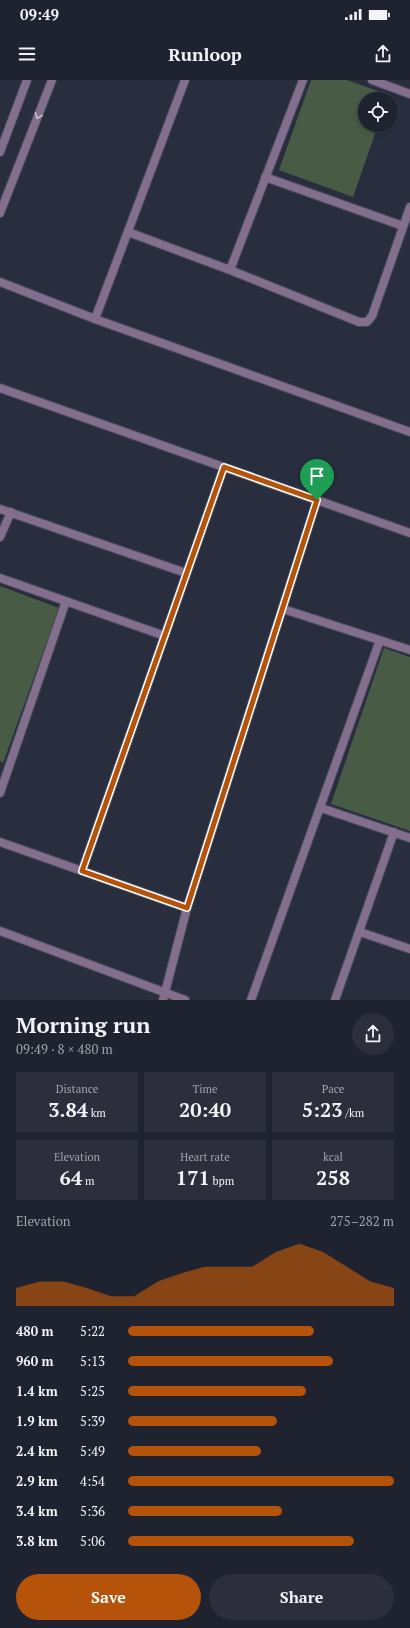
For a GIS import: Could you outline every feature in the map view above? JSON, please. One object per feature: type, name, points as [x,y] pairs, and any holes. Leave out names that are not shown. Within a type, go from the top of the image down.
[{"type":"street","points":[[0,152],[27,80]]},
{"type":"street","points":[[0,213],[52,80]]},
{"type":"street","points":[[95,319],[185,80]]},
{"type":"street","points":[[230,270],[303,80]]},
{"type":"street","points":[[372,80],[410,94]]},
{"type":"street","points":[[265,177],[403,226]]},
{"type":"street","points":[[128,232],[230,270],[359,322],[367,322],[372,316],[410,207]]},
{"type":"street","points":[[0,282],[95,319],[410,432]]},
{"type":"street","points":[[0,388],[410,533]]},
{"type":"street","points":[[82,871],[224,467]]},
{"type":"street","points":[[164,996],[187,908],[317,500]]},
{"type":"street","points":[[0,508],[186,573]]},
{"type":"street","points":[[0,538],[11,512]]},
{"type":"street","points":[[0,578],[165,636]]},
{"type":"street","points":[[0,793],[66,601]]},
{"type":"street","points":[[283,609],[410,650]]},
{"type":"street","points":[[251,1000],[380,640]]},
{"type":"street","points":[[321,808],[410,838]]},
{"type":"street","points":[[335,1000],[394,832]]},
{"type":"street","points":[[0,842],[187,908]]},
{"type":"street","points":[[0,931],[164,996],[185,1000]]},
{"type":"street","points":[[360,932],[410,948]]},
{"type":"green space","points":[[311,80],[347,80],[381,92],[358,92],[358,132],[376,132],[353,197],[279,170]]},
{"type":"green space","points":[[0,586],[59,608],[3,763],[0,761]]},
{"type":"green space","points":[[384,648],[410,657],[410,831],[331,804]]},
{"type":"route","points":[[224,467],[317,500],[187,908],[82,871],[224,467]]}]
